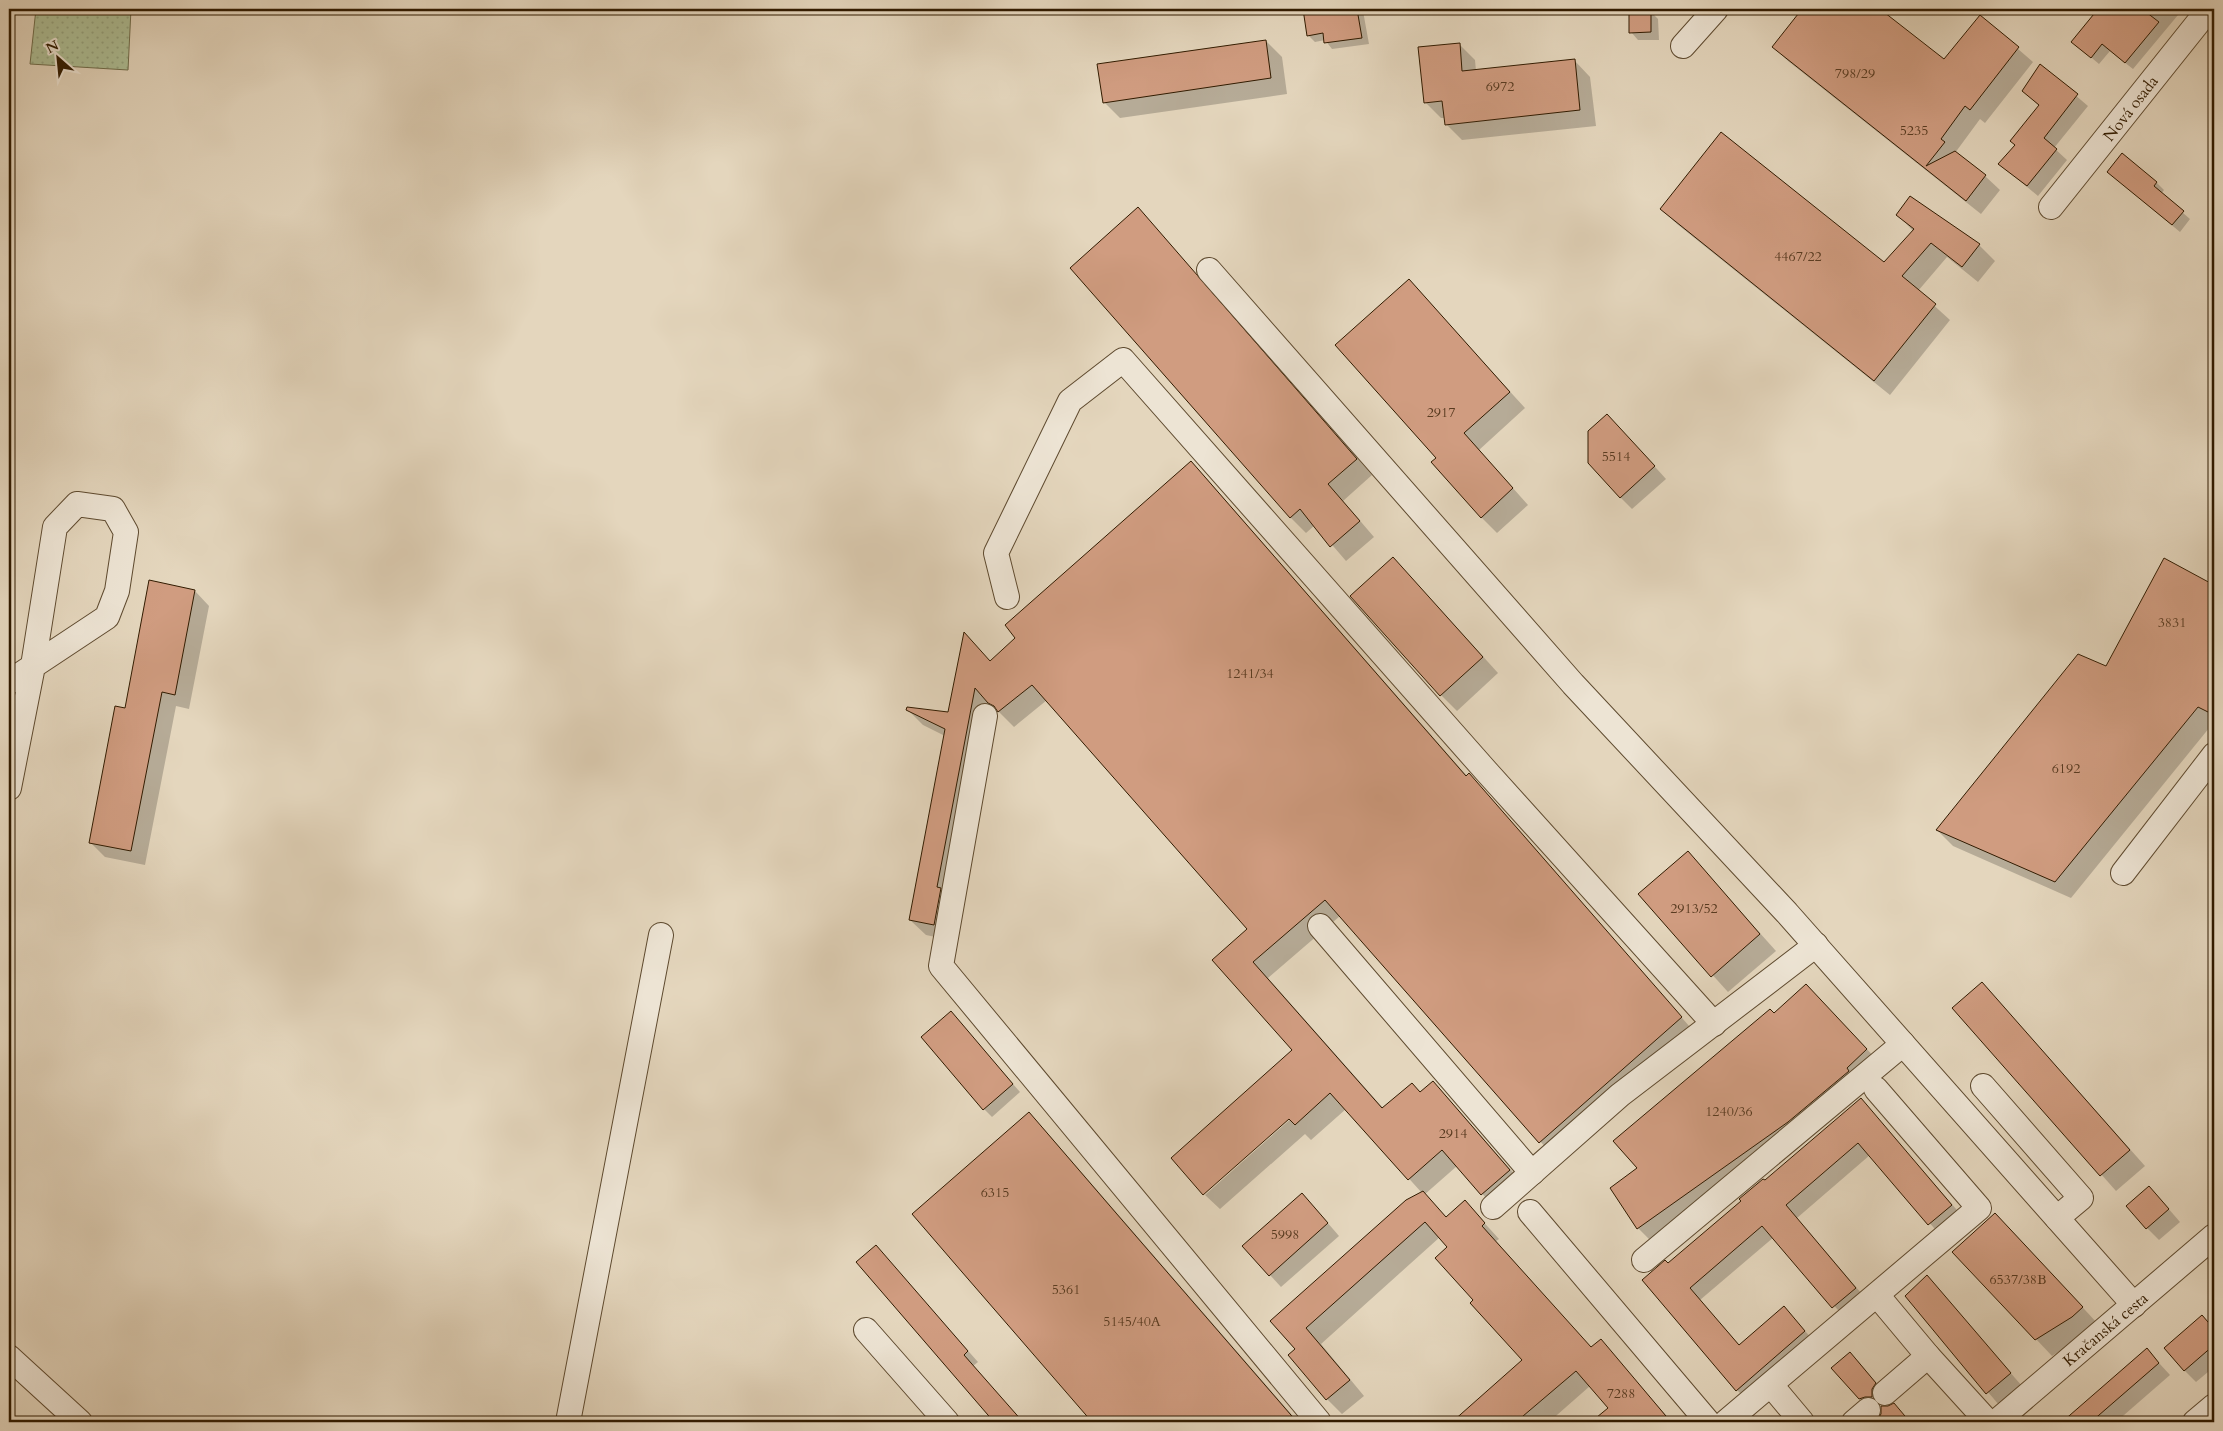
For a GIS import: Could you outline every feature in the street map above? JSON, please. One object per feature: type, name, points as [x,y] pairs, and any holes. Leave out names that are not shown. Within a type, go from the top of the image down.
[{"type":"street","points":[[1683,46],[1716,9]]},
{"type":"street","name":"Nová osada","points":[[2051,207],[2209,9]]},
{"type":"street","points":[[1209,270],[1573,684],[1816,945],[2134,1305]]},
{"type":"street","points":[[1007,597],[996,553],[1070,401],[1122,360],[1714,1024]]},
{"type":"street","points":[[9,682],[33,666],[107,617],[117,591],[126,532],[114,509],[77,504],[55,528],[33,666],[9,788]]},
{"type":"street","points":[[985,716],[941,966],[1319,1422]]},
{"type":"street","points":[[2123,873],[2214,755]]},
{"type":"street","points":[[1320,926],[1532,1173]]},
{"type":"street","points":[[568,1422],[661,935]]},
{"type":"street","points":[[1493,1207],[1620,1095],[1816,945]]},
{"type":"street","points":[[1644,1260],[1903,1044]]},
{"type":"street","points":[[1983,1086],[2081,1198],[2057,1218]]},
{"type":"street","points":[[1726,1422],[1979,1208],[1876,1089]]},
{"type":"street","points":[[1530,1212],[1708,1422]]},
{"type":"street","name":"Kračanská cesta","points":[[1996,1422],[2134,1305],[2211,1244]]},
{"type":"street","points":[[1877,1295],[1928,1356],[1988,1422]]},
{"type":"street","points":[[866,1330],[947,1422]]},
{"type":"street","points":[[1886,1394],[1928,1356]]},
{"type":"street","points":[[9,1357],[80,1422]]},
{"type":"street","points":[[1771,1385],[1802,1422]]},
{"type":"street","points":[[2195,1422],[2214,1406]]},
{"type":"green space","points":[[36,9],[131,9],[128,70],[30,64]]},
{"type":"building","points":[[1303,9],[1357,9],[1362,38],[1324,43],[1323,33],[1307,36]]},
{"type":"building","points":[[1651,9],[1651,32],[1629,33],[1629,10]]},
{"type":"building","points":[[1802,9],[1880,9],[1944,59],[1980,15],[2019,47],[1970,110],[1965,106],[1941,139],[1945,142],[1926,166],[1955,151],[1986,175],[1966,201],[1772,47]]},
{"type":"building","points":[[2098,9],[2142,9],[2159,22],[2125,63],[2102,44],[2091,58],[2071,42]]},
{"type":"building","points":[[1266,40],[1271,78],[1103,103],[1097,64]]},
{"type":"building","points":[[1460,43],[1462,71],[1575,59],[1580,110],[1445,125],[1442,101],[1424,103],[1418,47]]},
{"type":"building","points":[[2040,64],[2078,94],[2044,138],[2057,149],[2027,186],[1998,164],[2015,145],[2010,141],[2039,105],[2022,91]]},
{"type":"building","points":[[1721,132],[1884,262],[1914,229],[1896,215],[1910,196],[1980,244],[1962,267],[1931,243],[1902,276],[1936,304],[1874,381],[1660,209]]},
{"type":"building","points":[[2122,153],[2157,182],[2154,186],[2184,211],[2172,225],[2107,172]]},
{"type":"building","points":[[1138,207],[1357,459],[1328,484],[1360,521],[1330,547],[1300,509],[1290,518],[1070,268]]},
{"type":"building","points":[[1409,279],[1510,392],[1464,433],[1513,488],[1481,518],[1431,462],[1436,458],[1335,345]]},
{"type":"building","points":[[1607,414],[1655,466],[1620,498],[1588,463],[1588,431]]},
{"type":"building","points":[[1191,461],[1466,776],[1469,773],[1682,1017],[1539,1143],[1325,900],[1253,962],[1382,1108],[1412,1083],[1420,1092],[1433,1081],[1510,1170],[1481,1195],[1442,1150],[1408,1180],[1330,1093],[1295,1125],[1289,1119],[1203,1195],[1171,1158],[1292,1050],[1212,960],[1247,929],[1032,685],[998,712],[975,688],[937,887],[941,888],[934,925],[909,920],[945,729],[906,710],[907,707],[948,712],[964,632],[990,661],[1015,638],[1005,625]]},
{"type":"building","points":[[1393,557],[1483,657],[1440,696],[1350,596]]},
{"type":"building","points":[[2164,558],[2214,585],[2214,715],[2198,707],[2055,882],[1936,830],[2078,654],[2106,666]]},
{"type":"building","points":[[149,580],[195,590],[175,695],[162,692],[131,851],[89,843],[115,706],[125,708]]},
{"type":"building","points":[[1688,851],[1760,934],[1711,977],[1638,894]]},
{"type":"building","points":[[1982,982],[2130,1150],[2100,1176],[1952,1008]]},
{"type":"building","points":[[1806,984],[1867,1049],[1847,1068],[1849,1071],[1788,1122],[1637,1229],[1610,1188],[1637,1168],[1613,1141],[1770,1009],[1774,1013]]},
{"type":"building","points":[[951,1011],[1013,1084],[983,1110],[921,1037]]},
{"type":"building","points":[[1861,1098],[1952,1205],[1928,1225],[1858,1143],[1786,1205],[1856,1288],[1832,1308],[1762,1226],[1690,1288],[1739,1345],[1784,1306],[1805,1331],[1736,1391],[1642,1280],[1665,1260],[1668,1263],[1741,1201],[1739,1199],[1763,1179],[1765,1180]]},
{"type":"building","points":[[1029,1112],[1297,1422],[1092,1422],[962,1272],[912,1214]]},
{"type":"building","points":[[2149,1186],[2169,1209],[2146,1229],[2126,1206]]},
{"type":"building","points":[[1423,1191],[1446,1217],[1465,1200],[1485,1223],[1482,1226],[1591,1347],[1601,1339],[1671,1422],[1591,1422],[1608,1408],[1576,1371],[1516,1422],[1452,1422],[1522,1360],[1470,1303],[1473,1300],[1435,1258],[1447,1247],[1425,1222],[1306,1328],[1350,1380],[1326,1400],[1288,1355],[1295,1349],[1270,1321],[1406,1200]]},
{"type":"building","points":[[1302,1193],[1328,1223],[1269,1276],[1242,1246]]},
{"type":"building","points":[[1995,1213],[2083,1307],[2072,1317],[2035,1340],[1952,1252]]},
{"type":"building","points":[[876,1245],[968,1351],[964,1355],[1023,1422],[994,1422],[856,1262]]},
{"type":"building","points":[[1927,1275],[2011,1373],[1986,1394],[1905,1296]]},
{"type":"building","points":[[2202,1315],[2214,1329],[2214,1345],[2184,1371],[2164,1348]]},
{"type":"building","points":[[2147,1348],[2159,1363],[2091,1422],[2062,1422]]},
{"type":"building","points":[[1850,1352],[1876,1383],[1872,1389],[1872,1397],[1859,1399],[1831,1368]]},
{"type":"building","points":[[1894,1403],[1910,1422],[1879,1422],[1877,1420],[1881,1414],[1881,1406],[1888,1406]]}]
